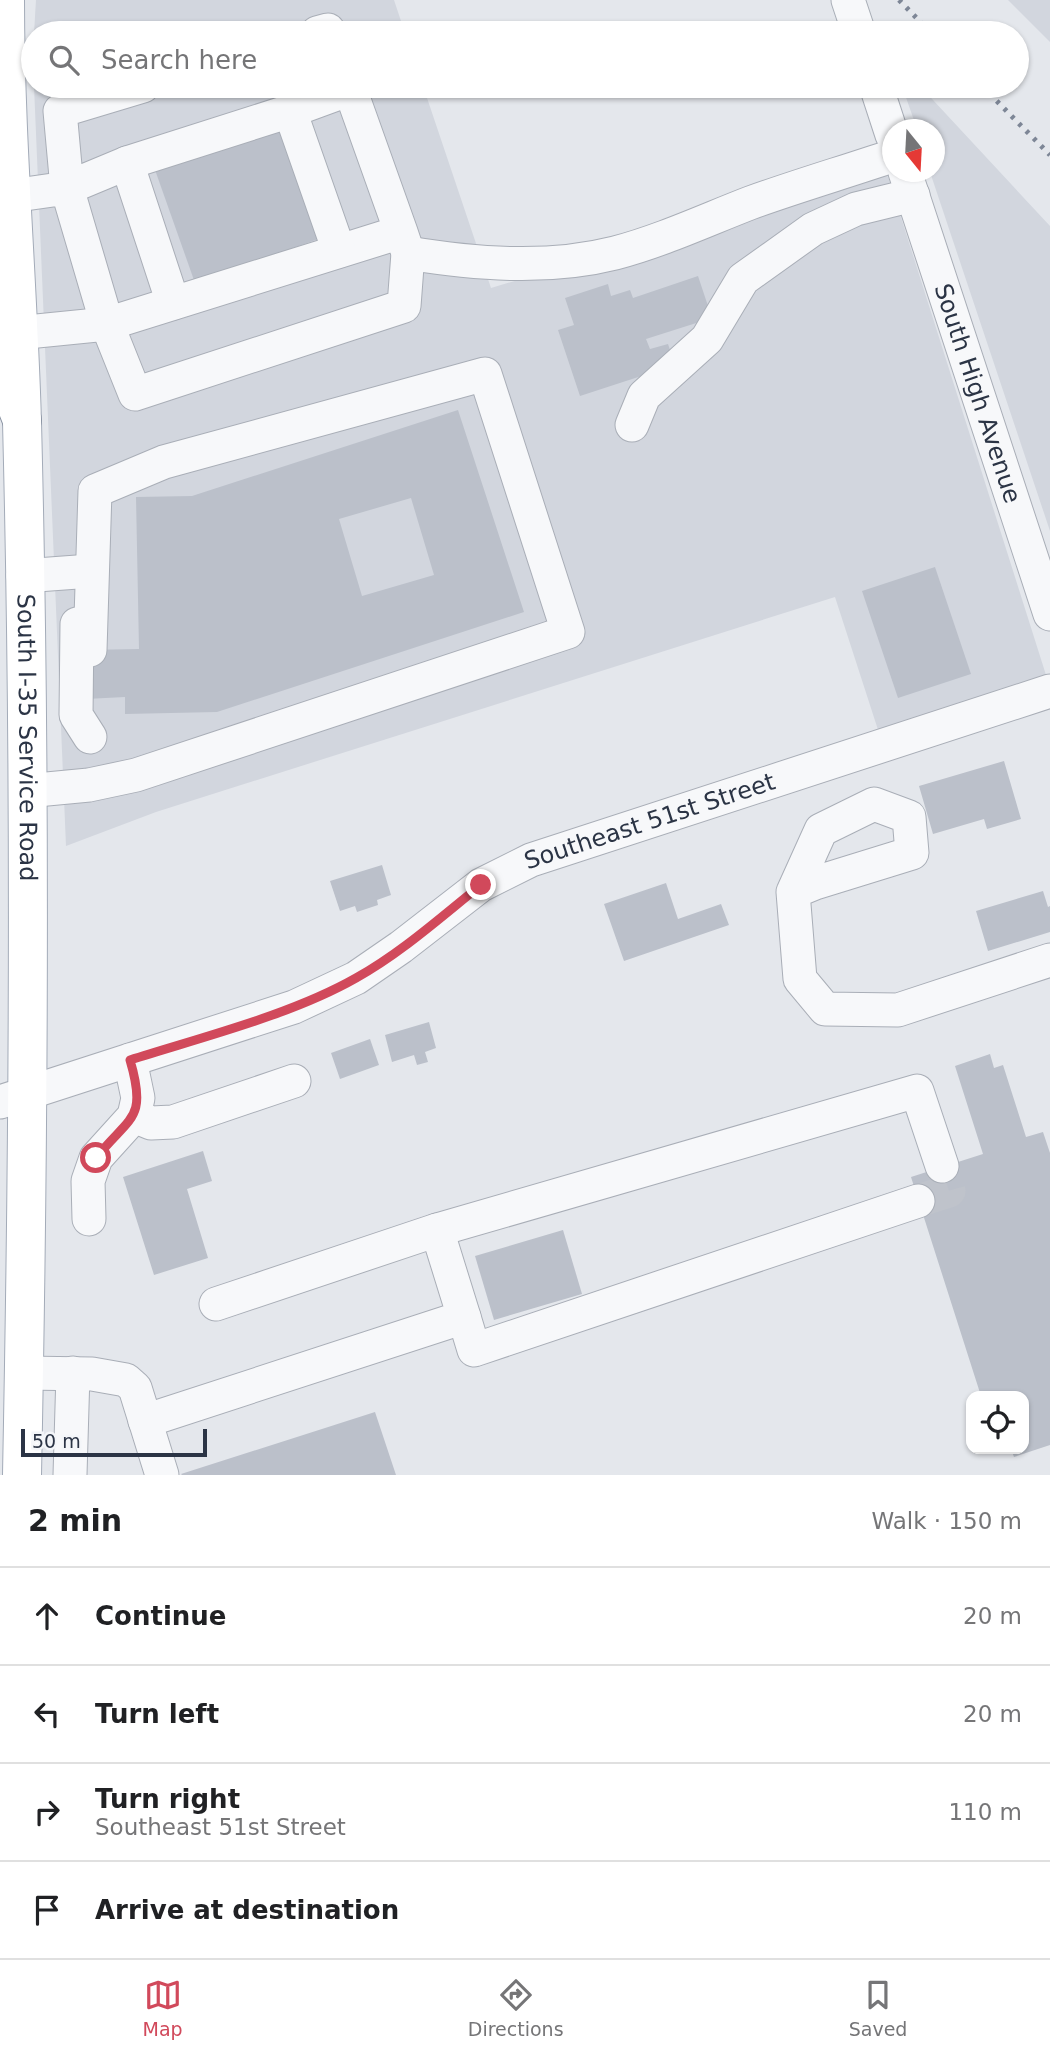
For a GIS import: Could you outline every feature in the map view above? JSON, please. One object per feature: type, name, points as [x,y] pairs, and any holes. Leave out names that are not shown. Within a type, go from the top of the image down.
[{"type":"main road","points":[[5,0],[5,72],[11,196],[9,348]]},
{"type":"main road","name":"South I-35 Service Road","points":[[9,348],[22,420],[26,791],[14,1098],[24,1373],[22,1475]]},
{"type":"street","points":[[848,0],[855,21]]},
{"type":"street","points":[[103,98],[60,111],[67,188],[107,324],[135,394],[404,306],[405,242],[353,98]]},
{"type":"street","points":[[11,196],[67,188],[127,163],[290,111],[322,98]]},
{"type":"street","points":[[880,98],[887,119]]},
{"type":"street","points":[[290,111],[339,251]]},
{"type":"street","points":[[9,348],[107,324],[339,251],[405,242],[454,261],[536,264],[613,253],[882,159]]},
{"type":"street","points":[[127,163],[173,303]]},
{"type":"street","points":[[632,425],[645,396],[707,339],[743,279],[813,229],[909,183]]},
{"type":"street","name":"South High Avenue","points":[[909,183],[1050,614]]},
{"type":"street","points":[[26,791],[89,785],[136,775],[568,632],[485,374],[164,462],[96,491],[90,650]]},
{"type":"street","points":[[23,576],[91,571]]},
{"type":"street","points":[[90,737],[76,715],[76,625],[91,606]]},
{"type":"street","name":"Southeast 51st Street","points":[[14,1098],[294,1007],[356,978],[481,885],[531,860],[1050,691]]},
{"type":"street","points":[[89,785],[90,698]]},
{"type":"street","points":[[793,892],[800,979],[825,1009],[898,1010],[1050,960]]},
{"type":"street","points":[[89,1219],[88,1181],[96,1158],[134,1116],[138,1098],[130,1060]]},
{"type":"street","points":[[134,1116],[151,1123],[173,1122],[294,1082]]},
{"type":"street","points":[[216,1304],[437,1230],[917,1091],[942,1166]]},
{"type":"street","points":[[437,1230],[474,1350],[918,1200]]},
{"type":"street","points":[[145,1421],[464,1317]]},
{"type":"street","points":[[24,1373],[93,1374],[126,1380],[135,1388],[162,1475]]},
{"type":"street","points":[[71,1475],[73,1373]]},
{"type":"shaded area","points":[[36,0],[394,0],[401,21],[35,21]]},
{"type":"shaded area","points":[[1008,0],[1050,0],[1050,42]]},
{"type":"shaded area","points":[[35,98],[427,98],[491,288],[882,171],[882,182],[890,182],[1046,675],[880,736],[835,597],[156,812],[66,846]]},
{"type":"shaded area","points":[[906,98],[931,98],[1050,226],[1050,531],[933,182],[945,182],[945,119],[914,119]]},
{"type":"building","points":[[280,123],[321,238],[195,283],[154,167]]},
{"type":"building","points":[[698,276],[712,318],[646,339],[650,349],[668,344],[675,365],[580,396],[558,330],[574,325],[565,298],[608,284],[611,296],[630,290],[633,298]]},
{"type":"building","points":[[458,410],[524,612],[217,712],[125,714],[125,697],[86,699],[85,650],[139,649],[136,497],[192,496]],"holes":[[[411,498],[434,575],[362,596],[339,519]]]},
{"type":"building","points":[[935,567],[971,674],[898,698],[862,591]]},
{"type":"building","points":[[1004,761],[1021,819],[987,829],[984,819],[933,834],[919,786]]},
{"type":"building","points":[[382,865],[391,895],[377,900],[378,905],[357,912],[355,906],[340,911],[330,881]]},
{"type":"building","points":[[666,883],[678,919],[721,904],[729,925],[624,961],[604,904]]},
{"type":"building","points":[[1043,891],[1048,907],[1050,906],[1050,932],[988,951],[976,911]]},
{"type":"building","points":[[429,1022],[436,1048],[425,1052],[428,1062],[417,1065],[414,1055],[392,1062],[385,1035]]},
{"type":"building","points":[[370,1039],[379,1065],[340,1079],[331,1053]]},
{"type":"building","points":[[990,1054],[994,1068],[1003,1065],[1026,1137],[1043,1132],[1050,1153],[1050,1445],[1029,1452],[1029,1391],[979,1391],[911,1177],[983,1154],[955,1066]]},
{"type":"building","points":[[203,1151],[212,1181],[187,1189],[208,1258],[154,1275],[123,1177]]},
{"type":"building","points":[[563,1230],[582,1294],[494,1320],[475,1256]]},
{"type":"building","points":[[375,1412],[396,1475],[181,1474]]},
{"type":"tunnel","points":[[918,1201],[949,1191],[942,1166]]},
{"type":"railway","points":[[899,0],[919,21]]},
{"type":"railway","points":[[994,98],[1050,155]]},
{"type":"route","points":[[96,1158],[134,1116],[138,1098],[130,1060],[294,1007],[356,978],[481,885]]}]
